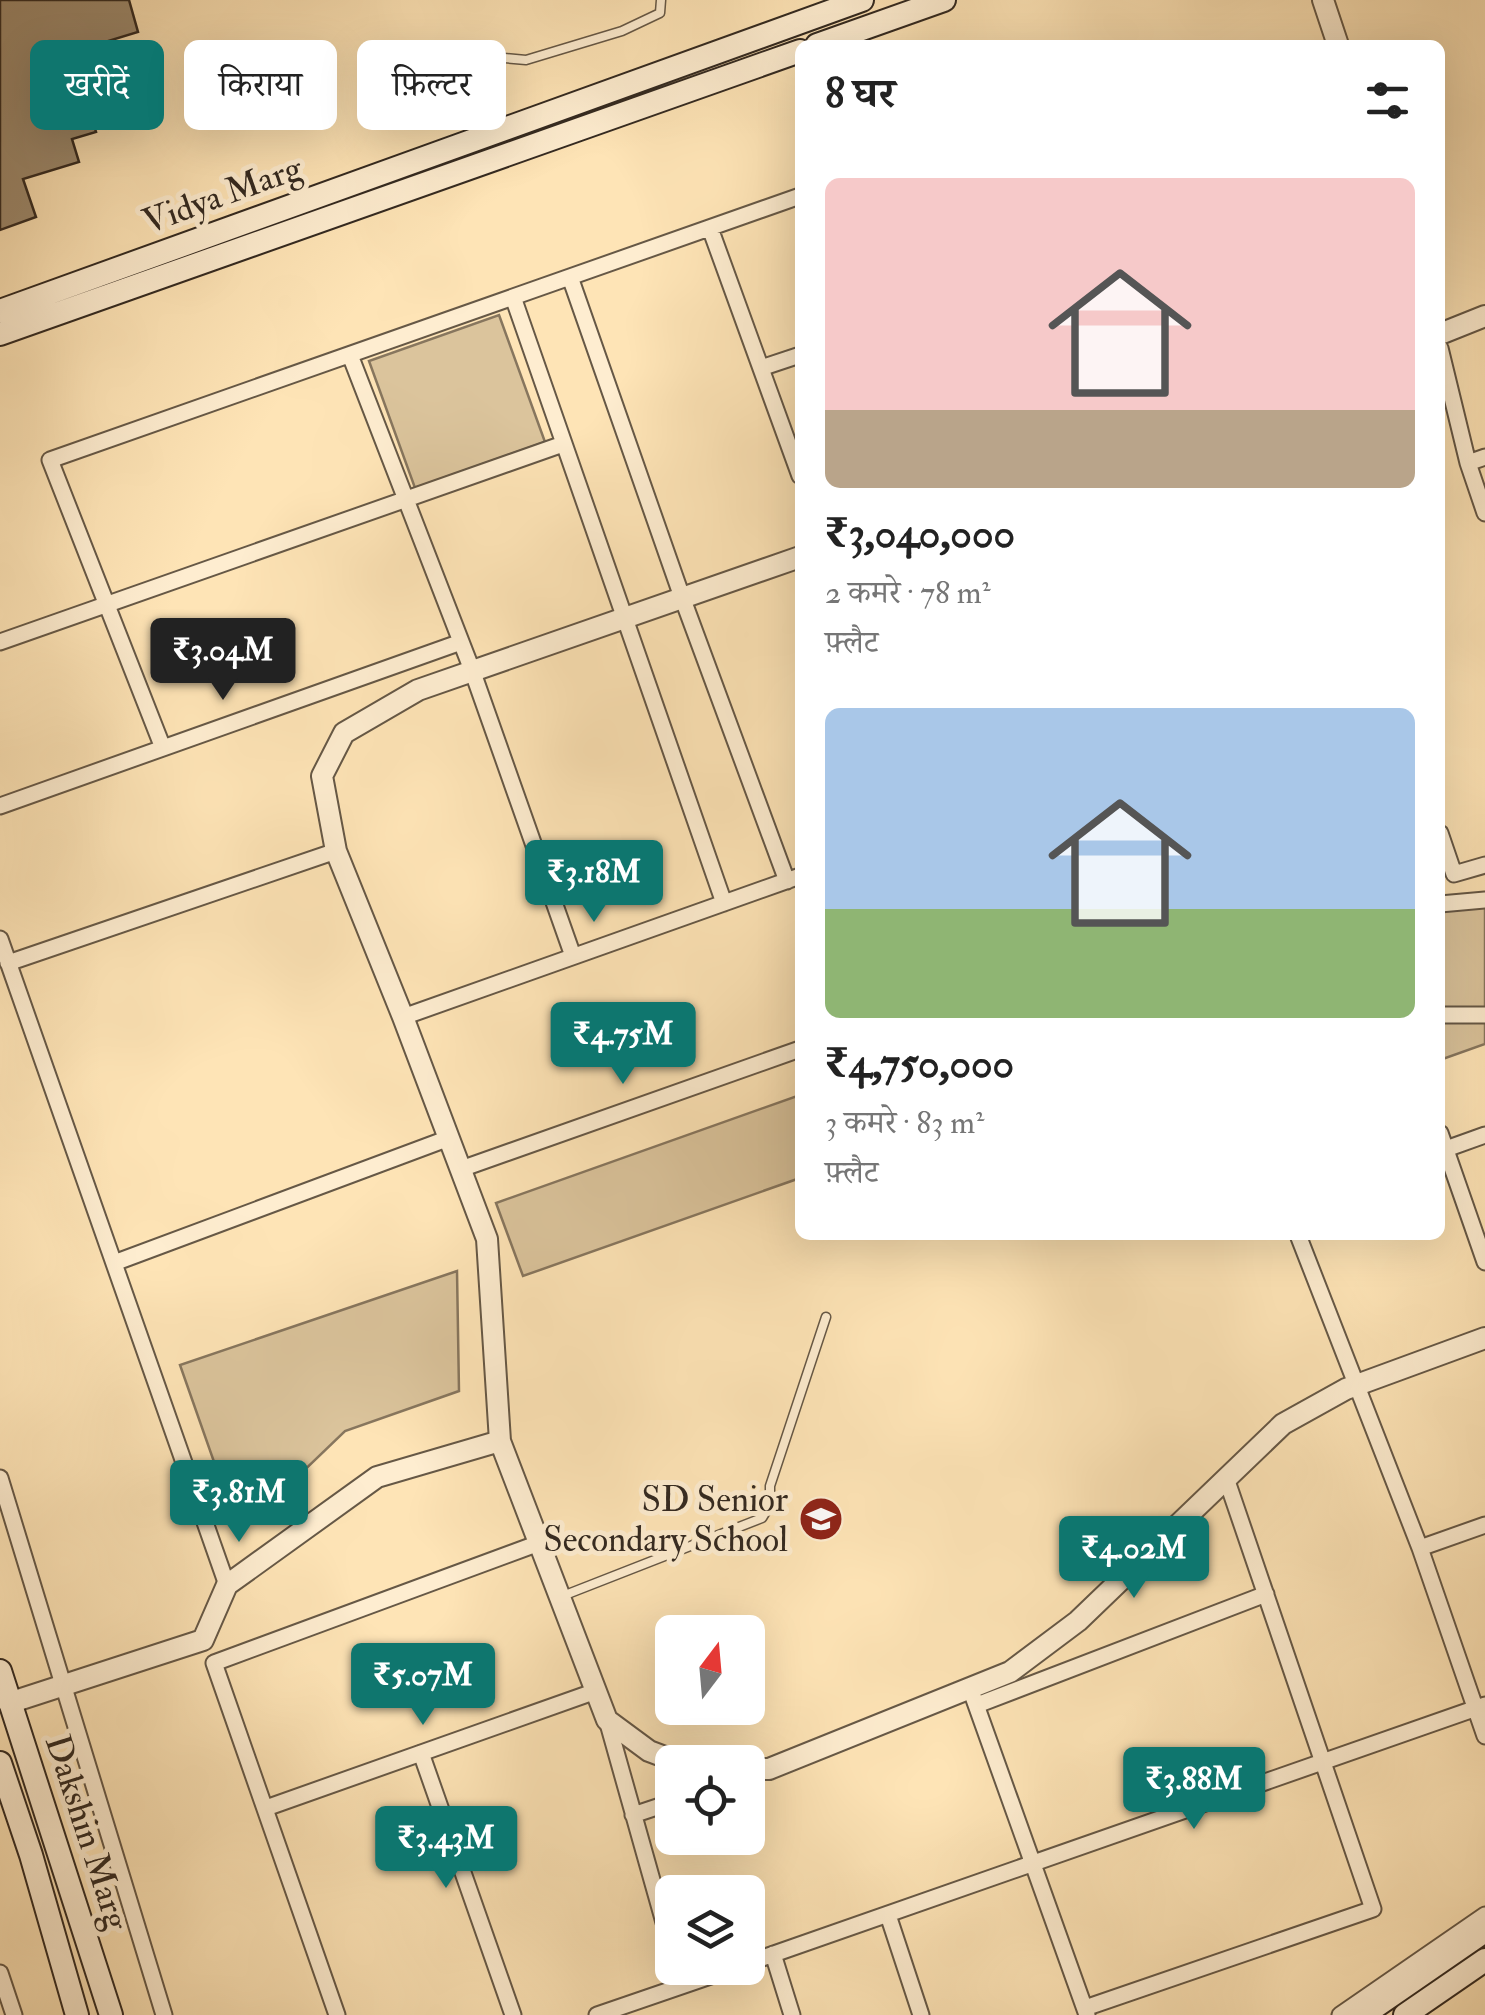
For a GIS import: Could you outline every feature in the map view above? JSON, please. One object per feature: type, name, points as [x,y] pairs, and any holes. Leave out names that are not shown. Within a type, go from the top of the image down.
[{"type":"main road","name":"Vidya Marg","points":[[0,311],[862,0]]},
{"type":"main road","points":[[831,40],[944,0]]},
{"type":"main road","name":"Vidya Marg","points":[[0,334],[795,53]]},
{"type":"main road","name":"Dakshin Marg","points":[[0,1671],[111,2015]]},
{"type":"main road","name":"Dakshin Marg","points":[[0,1763],[77,2015]]},
{"type":"main road","points":[[1363,2015],[1485,1931]]},
{"type":"main road","points":[[1405,2015],[1485,1960]]},
{"type":"street","points":[[1323,0],[1336,40]]},
{"type":"street","points":[[163,748],[50,460],[795,198]]},
{"type":"street","points":[[710,228],[795,462]]},
{"type":"street","points":[[403,1017],[794,879],[682,597],[570,277]]},
{"type":"street","points":[[513,297],[724,903]]},
{"type":"street","points":[[1445,332],[1485,316]]},
{"type":"street","points":[[350,355],[462,642],[574,956]]},
{"type":"street","points":[[761,368],[795,357]]},
{"type":"street","points":[[1445,369],[1468,463],[1485,513]]},
{"type":"street","points":[[0,642],[564,444]]},
{"type":"street","points":[[1468,463],[1485,457]]},
{"type":"street","points":[[655,1892],[607,1720],[500,1441],[487,1239],[336,852],[322,776],[344,733],[418,690],[795,559]]},
{"type":"street","points":[[0,806],[462,642]]},
{"type":"street","points":[[1445,848],[1454,874],[1485,865]]},
{"type":"street","points":[[8,963],[336,852]]},
{"type":"street","points":[[1445,904],[1485,900]]},
{"type":"street","points":[[0,939],[227,1585]]},
{"type":"street","points":[[1445,1015],[1485,1015]]},
{"type":"street","points":[[460,1168],[795,1050]]},
{"type":"street","points":[[1445,1141],[1485,1136]]},
{"type":"street","points":[[114,1263],[449,1138]]},
{"type":"street","points":[[1445,1147],[1485,1262]]},
{"type":"street","points":[[1300,1240],[1480,1707],[1485,1736]]},
{"type":"street","points":[[974,1697],[1078,1621],[1284,1424],[1354,1386],[1485,1338]]},
{"type":"street","points":[[337,2015],[204,1640],[227,1585],[378,1477],[500,1441]]},
{"type":"street","points":[[0,1478],[164,2015]]},
{"type":"street","points":[[974,1697],[1086,2011],[1373,1909],[1226,1478]]},
{"type":"street","points":[[1420,1548],[1485,1524]]},
{"type":"street","points":[[214,1663],[539,1543]]},
{"type":"street","points":[[765,1768],[1266,1594]]},
{"type":"street","points":[[10,1702],[204,1640]]},
{"type":"street","points":[[266,1808],[596,1691]]},
{"type":"street","points":[[765,1957],[1480,1707]]},
{"type":"street","points":[[607,1720],[655,1753]]},
{"type":"street","points":[[421,1752],[512,2015]]},
{"type":"street","points":[[633,1816],[655,1808]]},
{"type":"street","points":[[888,1914],[921,2015]]},
{"type":"street","points":[[1340,2015],[1485,1915]]},
{"type":"street","points":[[773,1954],[792,2015]]},
{"type":"street","points":[[0,1973],[14,2015]]},
{"type":"street","points":[[600,2015],[685,1985]]},
{"type":"lane","points":[[506,58],[526,60],[622,32],[660,12],[662,0]]},
{"type":"lane","points":[[560,1597],[762,1518],[770,1504],[770,1486],[826,1317]]},
{"type":"shaded area","points":[[499,315],[545,442],[415,488],[369,361]]},
{"type":"shaded area","points":[[1485,896],[1485,1044],[1445,1058],[1445,904]]},
{"type":"shaded area","points":[[795,1097],[795,1180],[523,1276],[496,1203]]},
{"type":"shaded area","points":[[457,1271],[459,1391],[345,1431],[239,1533],[180,1365]]},
{"type":"building","points":[[0,0],[129,0],[138,32],[112,40],[30,40],[30,130],[96,132],[72,139],[79,162],[23,179],[36,217],[0,230]]},
{"type":"place","name":"SD Senior Secondary School","points":[[821,1519]]}]
